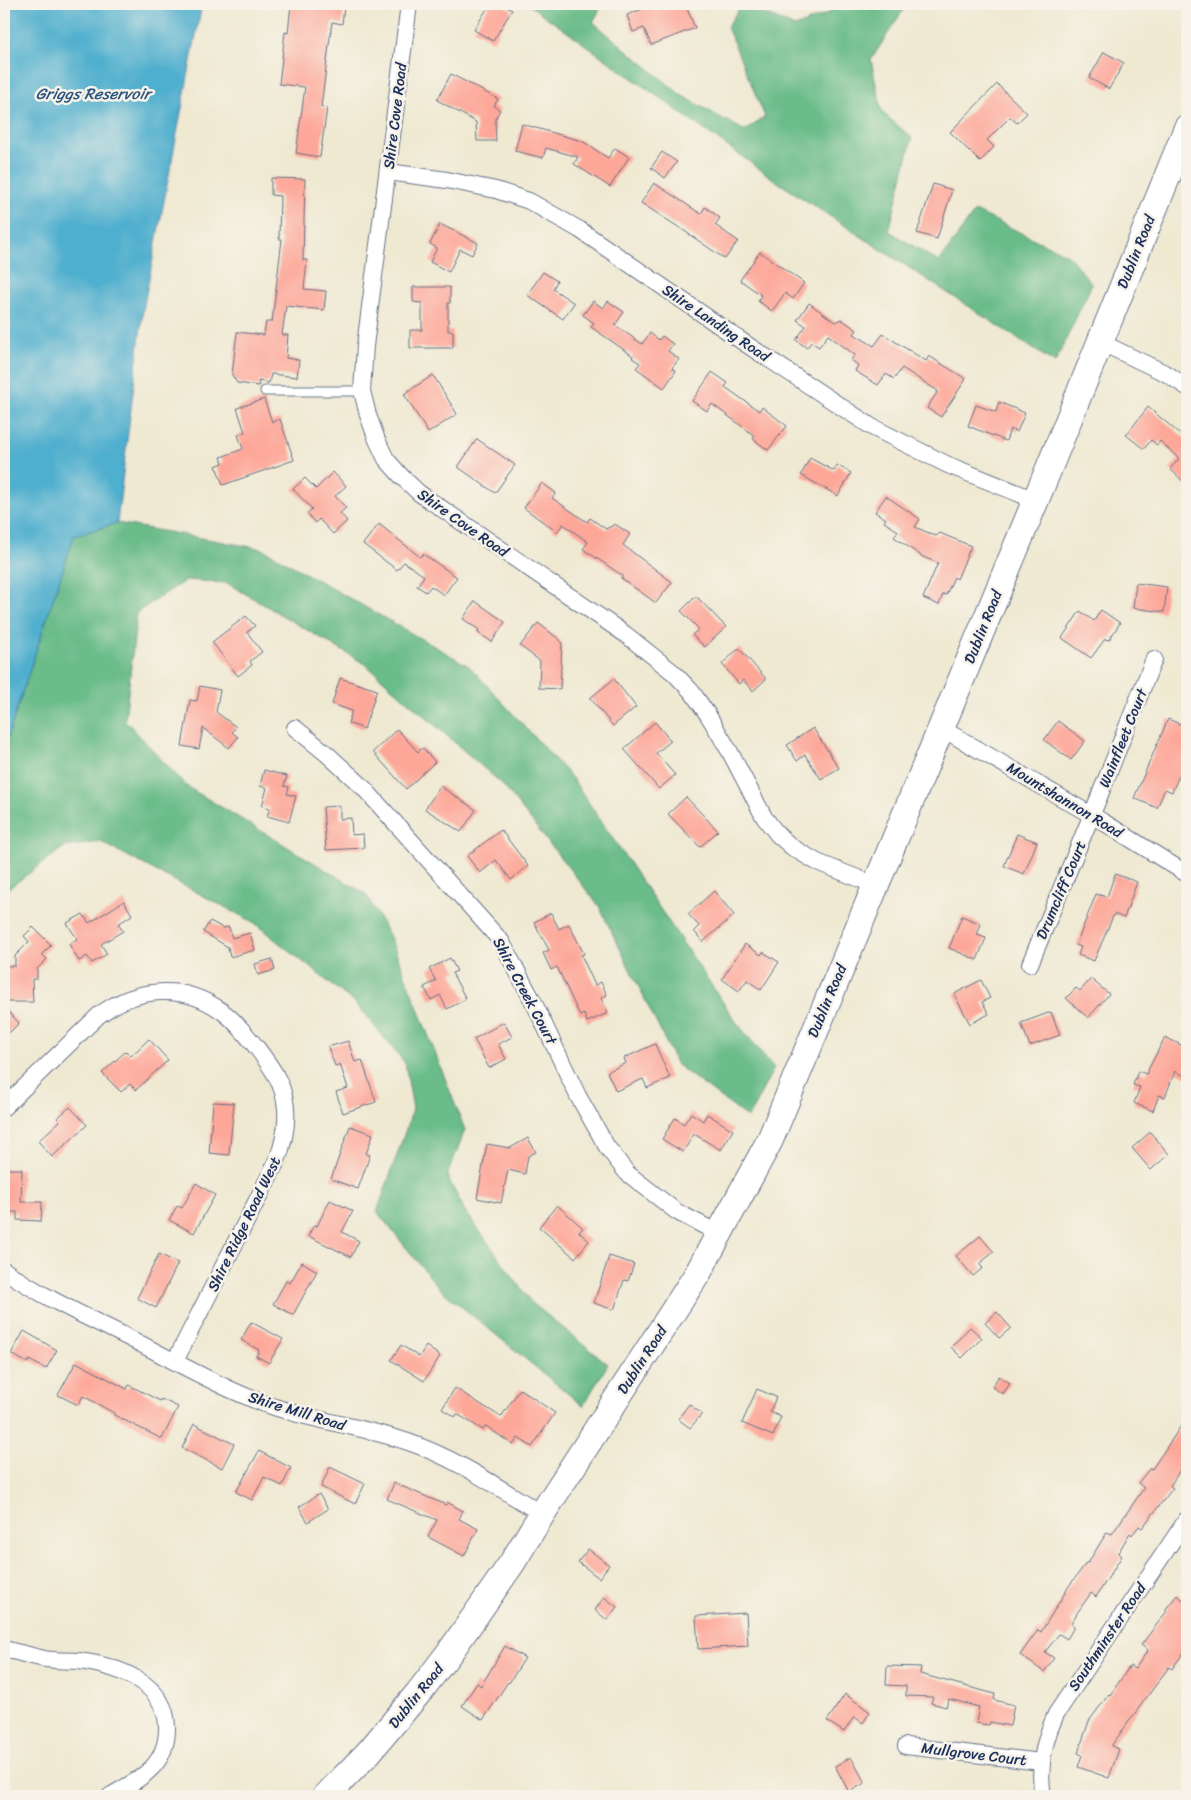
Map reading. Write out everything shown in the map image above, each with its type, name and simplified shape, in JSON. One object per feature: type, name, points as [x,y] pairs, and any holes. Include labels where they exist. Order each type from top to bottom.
[{"type":"main road","name":"Dublin Road","points":[[326,1796],[369,1752],[420,1691],[452,1649],[506,1570],[698,1273],[770,1140],[1187,128]]},
{"type":"street","name":"Shire Cove Road","points":[[409,4],[365,346],[362,391],[376,440],[386,459],[419,493],[625,634],[674,673],[692,692],[708,715],[764,817],[778,835],[794,848],[817,862],[876,885]]},
{"type":"street","name":"Shire Landing Road","points":[[388,172],[447,180],[496,190],[529,201],[580,230],[746,344],[872,427],[894,440],[948,465],[1035,500]]},
{"type":"street","points":[[1100,342],[1167,374],[1187,387]]},
{"type":"street","name":"Wainfleet Court","points":[[1092,816],[1154,660]]},
{"type":"street","name":"Shire Creek Court","points":[[295,728],[362,786],[501,941],[534,1003],[583,1104],[607,1147],[627,1173],[677,1212],[720,1234]]},
{"type":"street","name":"Mountshannon Road","points":[[941,728],[1187,874]]},
{"type":"street","name":"Drumcliff Court","points":[[1030,964],[1092,816]]},
{"type":"street","name":"Shire Ridge Road West","points":[[4,1107],[99,1016],[110,1008],[136,996],[151,993],[165,992],[193,996],[207,1002],[224,1013],[244,1032],[270,1065],[280,1084],[285,1101],[286,1132],[277,1161],[175,1361]]},
{"type":"street","name":"Shire Mill Road","points":[[4,1270],[20,1282],[216,1384],[256,1401],[293,1413],[408,1442],[479,1476],[542,1514]]},
{"type":"street","name":"Southminster Road","points":[[1043,1796],[1041,1762],[1049,1731],[1056,1714],[1187,1519]]},
{"type":"street","points":[[4,1649],[46,1659],[97,1664],[128,1673],[154,1692],[163,1707],[167,1720],[167,1736],[164,1751],[145,1776],[110,1796]]},
{"type":"street","name":"Mullgrove Court","points":[[906,1746],[1041,1762]]},
{"type":"lane","points":[[264,391],[362,391]]},
{"type":"green space","points":[[528,4],[603,4],[593,22],[681,95],[745,131],[765,117],[727,27],[742,4],[795,27],[831,12],[832,4],[907,4],[871,60],[882,112],[912,138],[889,231],[939,262],[975,211],[1068,255],[1092,284],[1055,363],[779,183]]},
{"type":"green space","points":[[117,523],[263,549],[469,666],[572,778],[737,1023],[774,1068],[748,1118],[677,1065],[599,906],[502,784],[365,664],[227,583],[186,580],[137,612],[125,720],[186,786],[366,894],[391,939],[465,1130],[447,1176],[465,1211],[531,1302],[608,1364],[583,1406],[440,1289],[377,1212],[413,1109],[405,1063],[356,1004],[253,922],[101,842],[64,847],[4,892],[4,748],[74,536]]},
{"type":"water","name":"Griggs Reservoir","points":[[4,4],[202,4],[143,310],[117,523],[74,536],[4,748]]},
{"type":"building","points":[[291,4],[344,7],[342,24],[332,22],[321,107],[327,108],[320,157],[296,153],[305,87],[279,84],[285,32],[288,33]]},
{"type":"building","points":[[490,4],[502,4],[512,10],[493,41],[474,30]]},
{"type":"building","points":[[655,4],[685,4],[695,28],[651,45],[644,28],[633,32],[627,15]]},
{"type":"building","points":[[1104,52],[1124,63],[1109,89],[1089,78]]},
{"type":"building","points":[[451,74],[498,99],[494,106],[500,110],[495,119],[496,141],[477,141],[476,122],[437,100]]},
{"type":"building","points":[[997,84],[1027,113],[1017,123],[1010,117],[987,140],[994,147],[980,162],[950,132]]},
{"type":"building","points":[[522,124],[582,141],[608,158],[615,148],[629,157],[610,187],[574,164],[578,157],[546,148],[543,158],[515,151]]},
{"type":"building","points":[[662,152],[677,162],[665,178],[651,168]]},
{"type":"building","points":[[271,178],[305,179],[303,260],[307,260],[304,289],[326,291],[324,310],[286,306],[282,335],[288,335],[286,358],[299,360],[297,377],[271,374],[269,383],[258,381],[259,386],[237,383],[232,375],[237,332],[264,335],[266,322],[272,322],[282,239],[279,239],[280,196],[271,195]]},
{"type":"building","points":[[654,183],[701,214],[705,207],[720,218],[715,225],[738,241],[725,259],[641,203]]},
{"type":"building","points":[[933,184],[952,190],[937,239],[917,233]]},
{"type":"building","points":[[440,224],[478,243],[472,255],[460,249],[449,272],[430,262],[437,248],[430,244]]},
{"type":"building","points":[[760,252],[804,283],[793,299],[785,293],[772,311],[758,301],[761,295],[740,280]]},
{"type":"building","points":[[543,272],[557,281],[553,289],[574,303],[563,319],[527,295]]},
{"type":"building","points":[[413,287],[450,287],[448,331],[453,331],[453,348],[410,348],[410,330],[422,330],[422,303],[413,302]]},
{"type":"building","points":[[593,301],[603,308],[608,301],[624,312],[615,325],[642,344],[650,333],[659,340],[662,336],[673,344],[668,351],[679,359],[672,368],[676,371],[664,388],[636,368],[640,363],[632,358],[633,356],[591,327],[594,323],[583,315]]},
{"type":"building","points":[[809,303],[835,322],[841,319],[857,330],[854,334],[874,346],[883,334],[926,361],[929,356],[966,379],[941,417],[927,408],[938,391],[902,368],[894,379],[886,374],[878,385],[855,371],[858,365],[851,360],[855,355],[828,335],[819,347],[811,342],[807,348],[796,340],[806,326],[797,320]]},
{"type":"building","points":[[712,372],[728,383],[725,387],[759,411],[762,407],[787,426],[768,450],[753,439],[755,436],[712,404],[707,411],[692,401]]},
{"type":"building","points":[[433,375],[457,414],[428,433],[404,394]]},
{"type":"building","points":[[264,399],[272,422],[280,419],[294,460],[223,485],[216,466],[223,463],[221,457],[243,449],[238,435],[245,432],[237,408]]},
{"type":"building","points":[[999,402],[1025,413],[1017,432],[1010,429],[1006,441],[968,426],[976,405],[996,412]]},
{"type":"building","points":[[1148,407],[1187,440],[1187,485],[1170,469],[1179,459],[1160,441],[1157,445],[1151,440],[1144,449],[1126,435]]},
{"type":"building","points":[[477,439],[515,465],[495,493],[458,467]]},
{"type":"building","points":[[810,458],[834,471],[837,465],[851,473],[838,496],[801,475]]},
{"type":"building","points":[[333,472],[346,486],[335,496],[346,508],[340,513],[347,521],[333,534],[319,519],[315,523],[307,513],[312,509],[293,489],[305,478],[316,489]]},
{"type":"building","points":[[542,483],[556,493],[552,498],[587,522],[590,518],[606,529],[615,524],[630,534],[623,545],[672,582],[656,603],[621,578],[623,576],[583,549],[588,542],[563,524],[557,532],[524,508]]},
{"type":"building","points":[[886,496],[920,519],[915,527],[936,536],[940,533],[971,546],[957,579],[954,577],[946,595],[943,594],[939,605],[923,598],[938,563],[923,557],[894,537],[898,531],[884,522],[886,519],[875,512]]},
{"type":"building","points":[[379,524],[420,557],[423,554],[457,577],[444,595],[431,586],[426,592],[417,586],[424,576],[404,562],[397,570],[363,544]]},
{"type":"building","points":[[1136,583],[1167,587],[1164,612],[1133,608]]},
{"type":"building","points":[[696,596],[726,627],[705,647],[692,635],[699,629],[681,611]]},
{"type":"building","points":[[475,601],[505,622],[492,642],[463,619]]},
{"type":"building","points":[[1101,610],[1120,623],[1109,640],[1105,639],[1091,658],[1062,638],[1080,611],[1094,621]]},
{"type":"building","points":[[246,616],[255,626],[247,632],[262,652],[250,661],[252,665],[238,676],[212,642]]},
{"type":"building","points":[[538,623],[560,640],[562,644],[560,689],[539,688],[540,661],[520,646]]},
{"type":"building","points":[[739,648],[766,679],[753,691],[743,680],[739,684],[722,664]]},
{"type":"building","points":[[340,678],[377,690],[364,729],[348,723],[352,711],[332,704]]},
{"type":"building","points":[[614,679],[636,707],[613,726],[590,698]]},
{"type":"building","points":[[200,686],[220,690],[216,712],[236,727],[232,732],[238,737],[229,748],[203,728],[199,749],[182,746],[190,700],[197,701]]},
{"type":"building","points":[[1168,719],[1187,727],[1187,765],[1184,764],[1172,792],[1165,789],[1157,808],[1134,798]]},
{"type":"building","points":[[1058,721],[1085,741],[1071,760],[1044,740]]},
{"type":"building","points":[[655,722],[671,741],[656,753],[675,775],[659,789],[624,749]]},
{"type":"building","points":[[813,728],[839,768],[821,779],[805,755],[797,761],[787,745]]},
{"type":"building","points":[[397,729],[418,752],[423,748],[435,762],[406,789],[373,752]]},
{"type":"building","points":[[264,770],[287,776],[284,786],[289,787],[287,794],[296,796],[289,822],[267,816],[270,808],[262,806],[267,788],[260,786]]},
{"type":"building","points":[[440,786],[476,810],[461,832],[425,809]]},
{"type":"building","points":[[686,797],[718,831],[700,847],[668,814]]},
{"type":"building","points":[[340,806],[340,819],[351,818],[352,835],[363,834],[364,848],[326,850],[323,807]]},
{"type":"building","points":[[501,830],[528,866],[511,880],[496,860],[480,873],[467,856]]},
{"type":"building","points":[[1017,834],[1037,842],[1024,874],[1004,866]]},
{"type":"building","points":[[1115,874],[1137,882],[1124,918],[1114,914],[1094,961],[1078,955],[1081,947],[1076,945],[1096,894],[1107,897]]},
{"type":"building","points":[[714,891],[734,915],[703,942],[694,931],[699,926],[688,914]]},
{"type":"building","points":[[124,901],[132,915],[118,924],[123,931],[101,944],[107,954],[92,963],[87,956],[79,961],[69,944],[77,939],[67,923],[83,914],[89,923]]},
{"type":"building","points":[[551,913],[559,929],[569,924],[584,954],[581,955],[595,985],[601,982],[607,995],[601,998],[608,1013],[587,1022],[584,1014],[580,1016],[557,967],[551,970],[543,953],[549,950],[534,922]]},
{"type":"building","points":[[962,916],[981,924],[977,935],[986,938],[977,960],[949,948]]},
{"type":"building","points":[[210,921],[223,928],[229,927],[232,938],[250,933],[255,950],[230,957],[228,947],[203,932]]},
{"type":"building","points":[[33,927],[51,945],[42,954],[47,959],[37,969],[37,979],[32,979],[33,1002],[4,1002],[4,966],[15,966],[15,956],[29,942],[24,936]]},
{"type":"building","points":[[745,944],[761,955],[763,952],[779,962],[761,990],[747,980],[739,991],[722,979]]},
{"type":"building","points":[[450,958],[457,971],[452,973],[466,999],[447,1009],[440,995],[431,1000],[424,987],[436,981],[429,969]]},
{"type":"building","points":[[272,959],[275,970],[258,975],[255,964]]},
{"type":"building","points":[[1091,979],[1109,994],[1088,1018],[1066,998],[1076,988],[1080,991]]},
{"type":"building","points":[[981,980],[990,998],[982,1002],[989,1014],[970,1024],[954,994]]},
{"type":"building","points":[[4,1007],[19,1023],[4,1038]]},
{"type":"building","points":[[1051,1012],[1060,1035],[1030,1046],[1021,1023]]},
{"type":"building","points":[[504,1022],[512,1037],[498,1044],[506,1059],[489,1068],[474,1039]]},
{"type":"building","points":[[1165,1037],[1187,1048],[1187,1077],[1175,1071],[1165,1097],[1159,1095],[1153,1111],[1134,1103],[1140,1087],[1133,1085],[1138,1071],[1146,1074]]},
{"type":"building","points":[[149,1039],[168,1060],[136,1090],[130,1084],[121,1092],[102,1073],[126,1051],[131,1056]]},
{"type":"building","points":[[348,1041],[355,1062],[362,1060],[376,1102],[343,1113],[336,1092],[348,1088],[340,1064],[335,1066],[328,1047]]},
{"type":"building","points":[[655,1044],[670,1078],[647,1088],[643,1079],[616,1091],[607,1072],[626,1063],[624,1058]]},
{"type":"building","points":[[213,1102],[234,1103],[229,1155],[209,1153]]},
{"type":"building","points":[[70,1107],[87,1125],[52,1157],[38,1141],[60,1121],[57,1118]]},
{"type":"building","points":[[691,1113],[703,1121],[707,1114],[733,1130],[721,1150],[694,1134],[683,1152],[662,1139],[675,1118],[684,1124]]},
{"type":"building","points":[[350,1126],[373,1134],[366,1154],[370,1155],[358,1189],[331,1179]]},
{"type":"building","points":[[1150,1132],[1169,1154],[1151,1170],[1132,1148]]},
{"type":"building","points":[[528,1138],[536,1152],[528,1156],[525,1174],[508,1170],[501,1203],[477,1198],[487,1144],[510,1148]]},
{"type":"building","points":[[4,1169],[22,1169],[21,1202],[42,1202],[41,1221],[17,1220],[17,1212],[4,1212]]},
{"type":"building","points":[[196,1183],[215,1195],[194,1233],[169,1220],[177,1206],[182,1208]]},
{"type":"building","points":[[330,1200],[353,1211],[342,1232],[359,1241],[351,1257],[308,1236],[314,1225],[317,1226]]},
{"type":"building","points":[[557,1205],[583,1228],[579,1232],[589,1241],[575,1258],[539,1227]]},
{"type":"building","points":[[980,1236],[994,1252],[979,1264],[983,1268],[973,1276],[956,1256]]},
{"type":"building","points":[[159,1254],[178,1263],[156,1308],[137,1298]]},
{"type":"building","points":[[609,1256],[634,1264],[628,1281],[624,1280],[614,1310],[594,1303]]},
{"type":"building","points":[[302,1262],[317,1271],[293,1315],[273,1304],[286,1281],[290,1283]]},
{"type":"building","points":[[997,1312],[1011,1328],[999,1338],[985,1323]]},
{"type":"building","points":[[251,1322],[283,1339],[269,1363],[256,1356],[259,1350],[241,1340]]},
{"type":"building","points":[[970,1327],[982,1338],[962,1358],[951,1347]]},
{"type":"building","points":[[24,1331],[57,1350],[46,1369],[29,1360],[28,1363],[11,1354]]},
{"type":"building","points":[[401,1345],[419,1357],[426,1346],[440,1356],[424,1381],[391,1360]]},
{"type":"building","points":[[76,1362],[127,1389],[129,1385],[160,1401],[161,1399],[178,1407],[162,1439],[114,1415],[114,1413],[83,1396],[78,1405],[58,1395]]},
{"type":"building","points":[[999,1376],[1010,1383],[1003,1394],[992,1387]]},
{"type":"building","points":[[455,1388],[501,1417],[520,1389],[555,1413],[532,1447],[518,1438],[513,1445],[486,1426],[483,1430],[457,1414],[455,1417],[442,1409]]},
{"type":"building","points":[[757,1389],[776,1397],[770,1412],[781,1417],[773,1436],[742,1423]]},
{"type":"building","points":[[689,1404],[702,1414],[690,1428],[678,1419]]},
{"type":"building","points":[[1187,1417],[1187,1459],[1170,1486],[1173,1488],[1142,1528],[1139,1526],[1132,1535],[1130,1533],[1118,1553],[1122,1556],[1096,1597],[1091,1593],[1079,1610],[1071,1623],[1074,1627],[1067,1639],[1059,1634],[1045,1652],[1054,1658],[1044,1672],[1020,1655],[1038,1630],[1041,1632],[1069,1586],[1088,1563],[1107,1532],[1112,1534],[1144,1488],[1138,1483],[1150,1468],[1152,1469]]},
{"type":"building","points":[[194,1424],[234,1444],[222,1468],[182,1448]]},
{"type":"building","points":[[259,1451],[291,1468],[282,1486],[264,1477],[252,1500],[236,1492]]},
{"type":"building","points":[[330,1467],[365,1484],[355,1504],[321,1487]]},
{"type":"building","points":[[394,1483],[446,1505],[447,1502],[463,1511],[459,1519],[478,1529],[464,1556],[428,1537],[437,1520],[387,1499]]},
{"type":"building","points":[[319,1494],[328,1509],[308,1522],[299,1507]]},
{"type":"building","points":[[588,1549],[609,1565],[599,1578],[578,1562]]},
{"type":"building","points":[[1177,1595],[1187,1603],[1187,1648],[1172,1669],[1169,1667],[1111,1746],[1119,1749],[1109,1778],[1078,1767],[1082,1755],[1078,1753],[1089,1721],[1130,1666],[1135,1669],[1148,1650],[1141,1645]]},
{"type":"building","points":[[604,1597],[617,1607],[607,1620],[595,1610]]},
{"type":"building","points":[[746,1613],[748,1646],[698,1649],[696,1616]]},
{"type":"building","points":[[505,1646],[525,1658],[483,1720],[462,1706],[477,1683],[481,1686]]},
{"type":"building","points":[[887,1666],[921,1667],[920,1674],[995,1694],[994,1700],[1014,1705],[1010,1726],[990,1722],[989,1725],[976,1723],[979,1707],[949,1699],[946,1707],[931,1703],[933,1697],[906,1696],[906,1686],[886,1685]]},
{"type":"building","points":[[845,1694],[870,1712],[863,1723],[854,1717],[844,1732],[827,1721]]},
{"type":"building","points":[[851,1757],[865,1783],[849,1792],[835,1766]]}]
